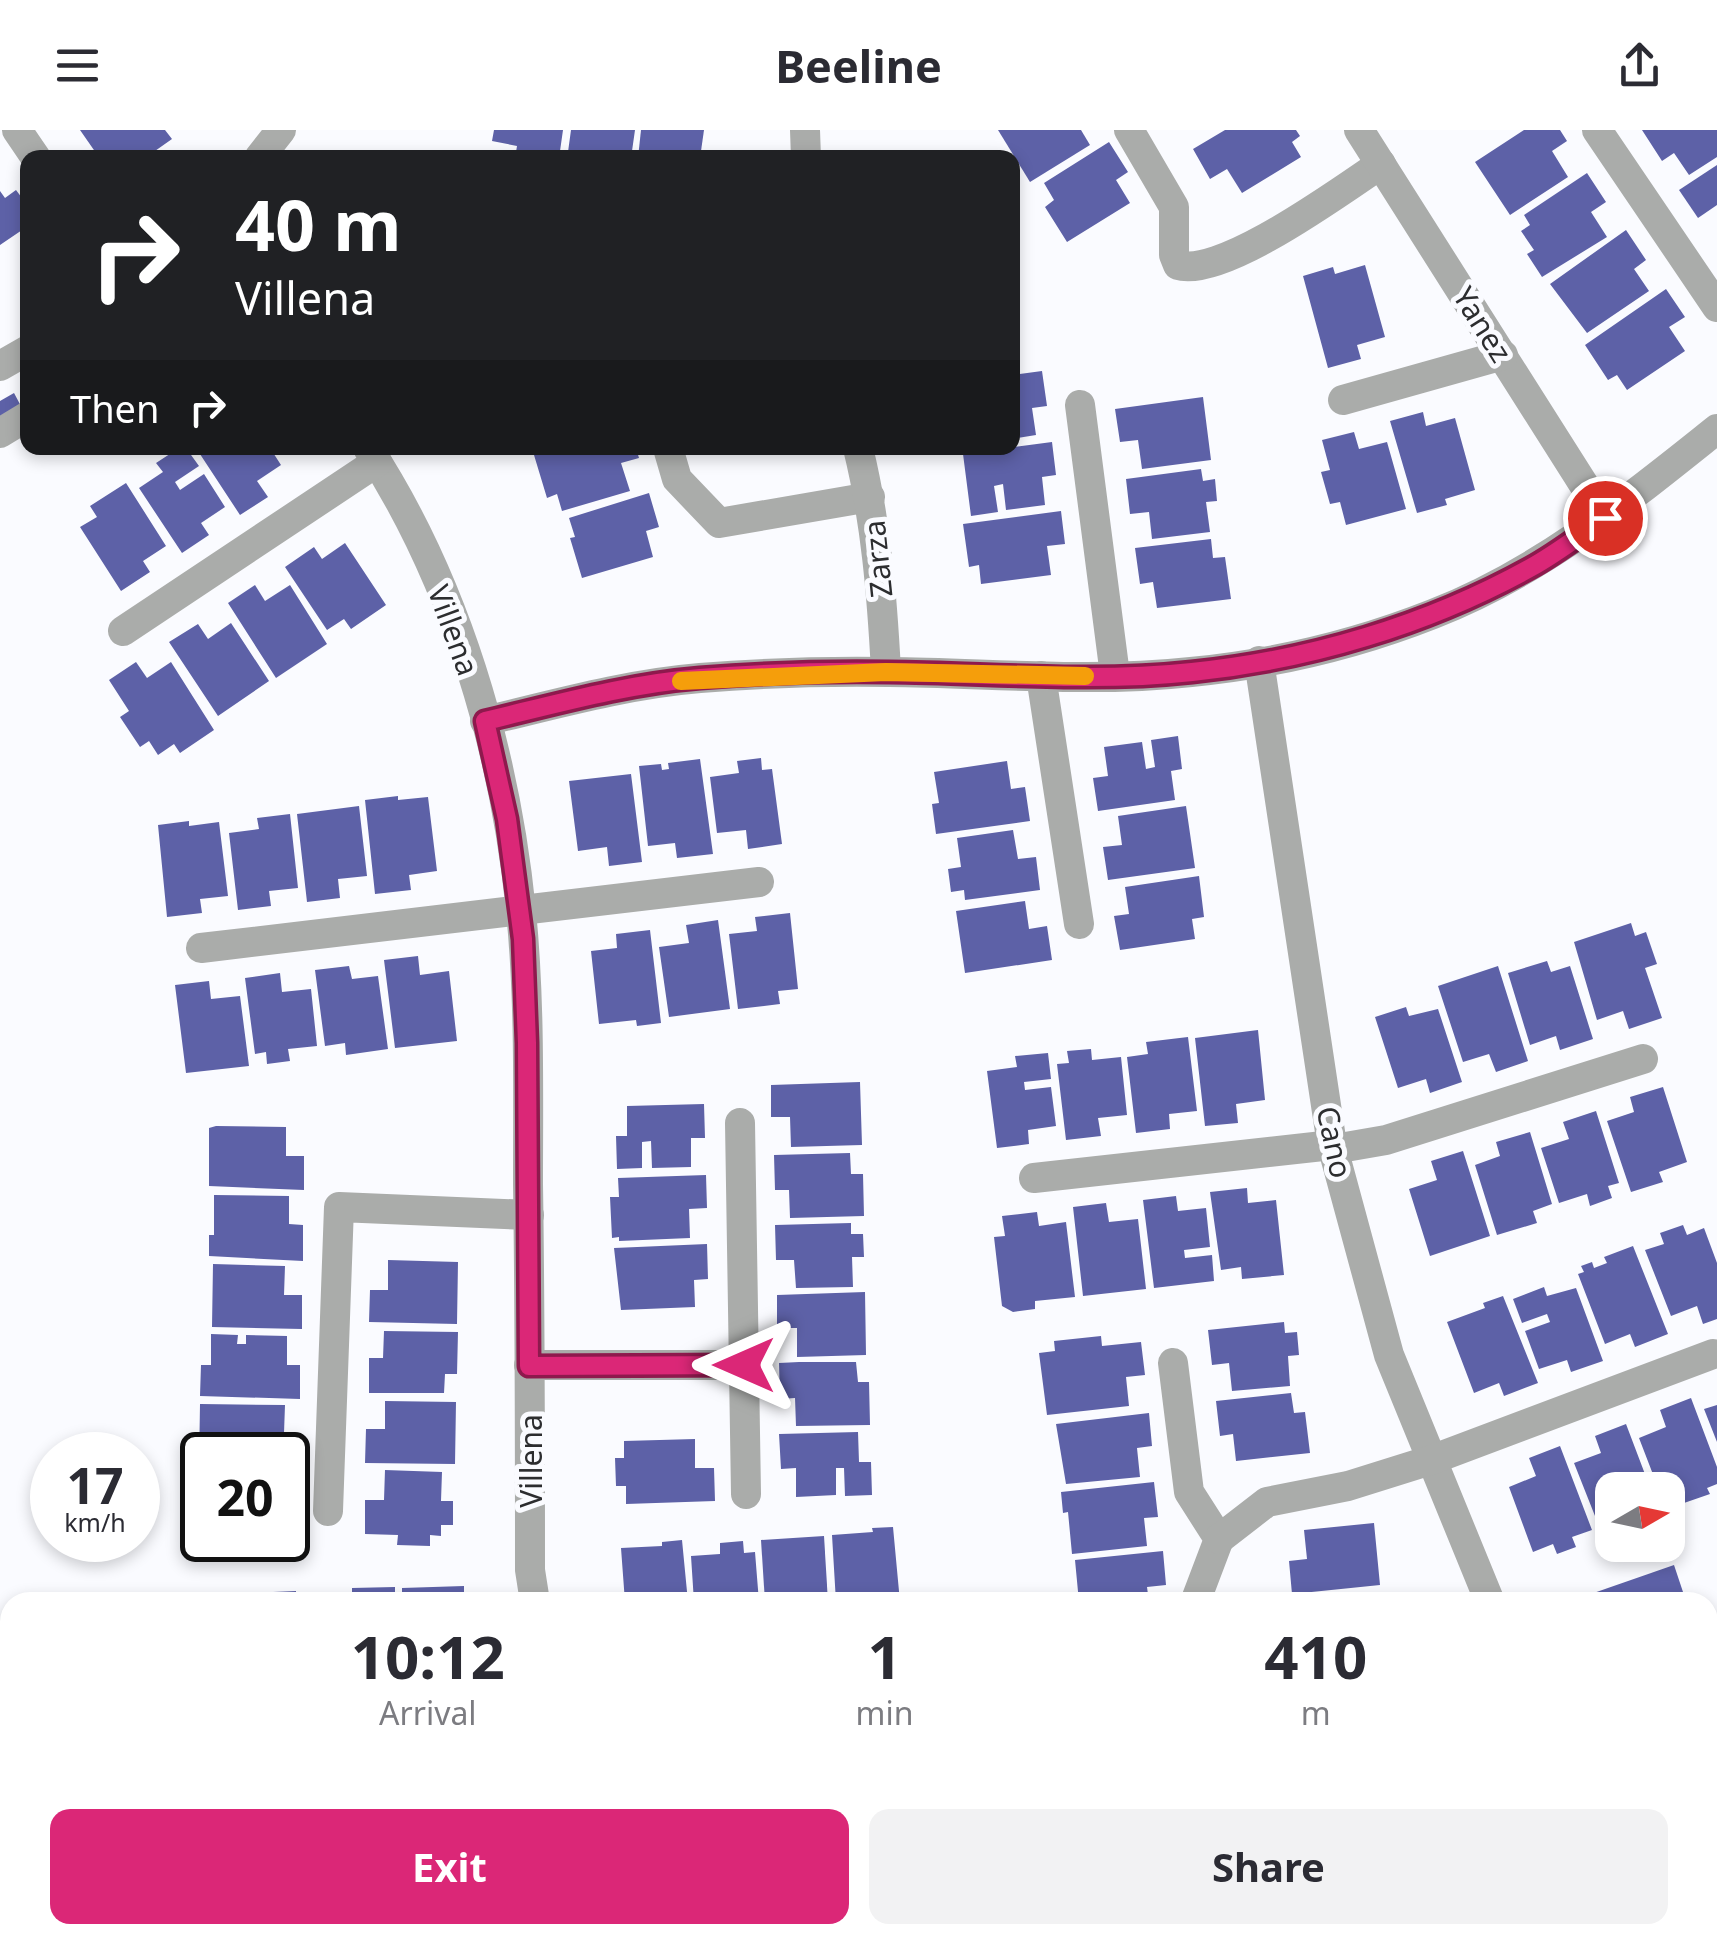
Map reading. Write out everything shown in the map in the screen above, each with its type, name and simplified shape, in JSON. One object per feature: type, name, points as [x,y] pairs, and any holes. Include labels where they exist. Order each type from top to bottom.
[{"type":"street","points":[[265,150],[281,130]]},
{"type":"street","points":[[1129,130],[1174,207],[1174,254],[1178,266],[1189,269],[1252,247],[1381,164]]},
{"type":"street","name":"Yanez","points":[[1359,130],[1605,518]]},
{"type":"street","points":[[1597,130],[1717,307]]},
{"type":"street","points":[[1343,400],[1503,356]]},
{"type":"street","points":[[1080,405],[1115,675]]},
{"type":"street","points":[[485,721],[606,692],[699,678],[886,672],[1042,676],[1192,672],[1346,644],[1436,613],[1530,568],[1605,518],[1717,429]]},
{"type":"street","points":[[123,630],[372,455]]},
{"type":"street","name":"Villena","points":[[372,455],[424,552],[462,643],[507,819],[521,910],[527,1043],[530,1570],[534,1592]]},
{"type":"street","points":[[670,455],[677,478],[719,524],[870,497]]},
{"type":"street","name":"Zarza","points":[[860,455],[870,497],[882,590],[886,672]]},
{"type":"street","name":"Cano","points":[[1259,661],[1333,1147],[1388,1355],[1486,1592]]},
{"type":"street","points":[[1042,676],[1079,924]]},
{"type":"street","points":[[201,948],[759,882]]},
{"type":"street","points":[[1034,1178],[1386,1140],[1643,1059]]},
{"type":"street","points":[[740,1123],[746,1494]]},
{"type":"street","points":[[328,1512],[338,1208],[529,1215]]},
{"type":"street","points":[[1198,1592],[1218,1539],[1267,1502],[1348,1486],[1431,1460],[1713,1354]]},
{"type":"street","points":[[1173,1364],[1189,1492],[1218,1539]]},
{"type":"street","points":[[529,1366],[744,1365]]},
{"type":"building","points":[[80,130],[165,130],[172,139],[156,150],[94,150]]},
{"type":"building","points":[[494,130],[563,130],[560,150],[516,150],[517,146],[492,141]]},
{"type":"building","points":[[571,130],[635,130],[632,150],[568,150]]},
{"type":"building","points":[[641,130],[704,130],[701,150],[639,150]]},
{"type":"building","points":[[998,130],[1081,130],[1090,145],[1030,182],[1020,166],[1020,150],[1010,150]]},
{"type":"building","points":[[1225,130],[1296,130],[1300,136],[1292,142],[1301,157],[1242,193],[1227,169],[1210,179],[1193,149]]},
{"type":"building","points":[[1524,130],[1560,130],[1567,141],[1552,151],[1568,177],[1510,215],[1475,162]]},
{"type":"building","points":[[1642,130],[1717,130],[1717,157],[1689,175],[1674,153],[1662,161]]},
{"type":"building","points":[[1109,142],[1128,172],[1116,180],[1130,203],[1067,242],[1045,207],[1054,200],[1044,183]]},
{"type":"building","points":[[1717,165],[1717,205],[1698,218],[1679,190]]},
{"type":"building","points":[[1587,173],[1606,202],[1591,212],[1607,237],[1542,277],[1527,254],[1534,250],[1521,231],[1530,225],[1524,215]]},
{"type":"building","points":[[16,190],[20,195],[20,231],[0,245],[0,191],[5,198]]},
{"type":"building","points":[[1626,230],[1646,260],[1634,269],[1649,291],[1587,333],[1550,284]]},
{"type":"building","points":[[1365,265],[1385,337],[1357,345],[1361,359],[1328,368],[1303,276],[1333,267],[1335,274]]},
{"type":"building","points":[[1666,289],[1685,317],[1669,327],[1685,351],[1627,390],[1617,375],[1608,380],[1585,345]]},
{"type":"building","points":[[1042,371],[1047,406],[1032,408],[1036,435],[1020,438],[1020,374]]},
{"type":"building","points":[[14,393],[20,409],[0,420],[0,401]]},
{"type":"building","points":[[1203,397],[1211,460],[1142,469],[1138,440],[1120,442],[1115,409]]},
{"type":"building","points":[[1423,412],[1426,426],[1455,418],[1475,490],[1445,499],[1447,505],[1417,513],[1390,421]]},
{"type":"building","points":[[1354,432],[1359,449],[1387,442],[1406,509],[1346,525],[1340,502],[1330,504],[1321,472],[1330,470],[1322,440]]},
{"type":"building","points":[[1052,442],[1056,475],[1042,477],[1045,505],[1006,510],[1003,484],[994,486],[998,512],[971,516],[963,455],[1020,455],[1020,446]]},
{"type":"building","points":[[168,455],[191,455],[199,466],[175,482],[180,490],[204,474],[225,507],[201,523],[209,535],[182,553],[139,488],[163,472],[156,463]]},
{"type":"building","points":[[201,455],[275,455],[281,465],[257,481],[268,497],[240,515]]},
{"type":"building","points":[[534,455],[638,455],[639,458],[621,463],[630,491],[562,511],[557,494],[547,498]]},
{"type":"building","points":[[1201,469],[1203,481],[1215,479],[1217,501],[1206,502],[1210,532],[1152,539],[1149,512],[1130,514],[1126,479]]},
{"type":"building","points":[[126,483],[166,546],[143,561],[150,572],[121,591],[80,527],[97,517],[90,506]]},
{"type":"building","points":[[649,493],[659,527],[646,531],[653,557],[582,578],[570,538],[575,537],[569,518]]},
{"type":"building","points":[[1061,511],[1065,544],[1047,546],[1051,575],[981,584],[979,565],[969,567],[963,524]]},
{"type":"building","points":[[1211,539],[1213,558],[1225,557],[1231,599],[1157,608],[1153,582],[1140,584],[1135,548]]},
{"type":"building","points":[[345,543],[386,605],[351,629],[344,619],[327,630],[285,567],[314,547],[322,559]]},
{"type":"building","points":[[255,585],[265,601],[290,585],[327,644],[276,678],[228,603]]},
{"type":"building","points":[[231,623],[269,681],[218,716],[169,642],[198,624],[208,639]]},
{"type":"building","points":[[136,662],[147,678],[171,662],[214,730],[180,753],[174,744],[158,755],[149,741],[140,747],[120,717],[129,711],[109,680]]},
{"type":"building","points":[[1178,736],[1182,769],[1171,771],[1175,800],[1098,811],[1093,778],[1108,776],[1104,747],[1142,742],[1146,769],[1155,767],[1151,740]]},
{"type":"building","points":[[761,758],[762,770],[772,769],[782,844],[748,849],[746,830],[717,833],[710,777],[739,773],[737,761]]},
{"type":"building","points":[[700,759],[713,854],[677,858],[675,843],[648,846],[639,766],[661,764],[662,770],[669,769],[668,763]]},
{"type":"building","points":[[1007,761],[1011,789],[1025,787],[1030,821],[936,834],[932,804],[939,803],[934,772]]},
{"type":"building","points":[[631,774],[642,862],[609,866],[607,847],[578,851],[569,781]]},
{"type":"building","points":[[398,796],[398,800],[428,797],[437,871],[409,875],[411,890],[375,894],[365,800]]},
{"type":"building","points":[[359,806],[367,876],[338,879],[340,898],[307,902],[297,814]]},
{"type":"building","points":[[1186,806],[1195,868],[1108,880],[1103,847],[1122,845],[1118,816]]},
{"type":"building","points":[[290,814],[298,888],[269,891],[271,906],[238,910],[229,833],[259,829],[257,818]]},
{"type":"building","points":[[189,821],[189,826],[219,822],[228,896],[200,899],[202,913],[167,917],[158,825]]},
{"type":"building","points":[[1013,830],[1018,859],[1036,857],[1040,890],[965,900],[964,890],[951,892],[948,869],[961,867],[957,838]]},
{"type":"building","points":[[1199,876],[1204,917],[1192,919],[1195,939],[1120,950],[1114,916],[1129,914],[1125,887]]},
{"type":"building","points":[[1025,901],[1029,929],[1047,926],[1052,960],[965,973],[956,911]]},
{"type":"building","points":[[790,913],[798,989],[778,991],[780,1004],[738,1009],[729,934],[757,931],[755,917]]},
{"type":"building","points":[[718,920],[730,1009],[669,1017],[659,947],[689,943],[686,925]]},
{"type":"building","points":[[1631,923],[1635,936],[1646,932],[1657,964],[1645,968],[1662,1018],[1629,1029],[1623,1011],[1597,1020],[1574,942]]},
{"type":"building","points":[[650,930],[661,1023],[637,1026],[636,1020],[599,1024],[591,951],[617,948],[616,934]]},
{"type":"building","points":[[418,956],[420,975],[449,971],[457,1041],[395,1048],[384,960]]},
{"type":"building","points":[[1547,961],[1551,972],[1570,966],[1593,1039],[1560,1050],[1556,1036],[1530,1045],[1508,973]]},
{"type":"building","points":[[349,966],[352,979],[378,976],[388,1049],[346,1055],[345,1043],[325,1046],[315,970]]},
{"type":"building","points":[[1498,966],[1528,1061],[1496,1072],[1489,1054],[1463,1062],[1438,986]]},
{"type":"building","points":[[280,973],[282,992],[311,989],[317,1046],[288,1049],[290,1061],[267,1064],[266,1052],[255,1054],[245,978]]},
{"type":"building","points":[[209,981],[211,999],[240,996],[249,1066],[186,1073],[175,985]]},
{"type":"building","points":[[1406,1007],[1409,1016],[1438,1009],[1462,1082],[1430,1093],[1426,1079],[1398,1088],[1375,1017]]},
{"type":"building","points":[[1258,1030],[1265,1100],[1236,1104],[1238,1123],[1205,1126],[1195,1038]]},
{"type":"building","points":[[1188,1037],[1197,1111],[1169,1114],[1170,1129],[1136,1133],[1127,1057],[1148,1054],[1146,1042]]},
{"type":"building","points":[[1091,1049],[1092,1060],[1121,1057],[1127,1115],[1098,1118],[1101,1136],[1066,1140],[1057,1064],[1069,1063],[1067,1051]]},
{"type":"building","points":[[1048,1053],[1051,1079],[1024,1082],[1025,1090],[1051,1087],[1056,1126],[1028,1130],[1029,1144],[997,1148],[987,1071],[1017,1067],[1015,1056]]},
{"type":"building","points":[[860,1082],[862,1145],[791,1147],[790,1117],[771,1117],[771,1085]]},
{"type":"building","points":[[1663,1087],[1687,1162],[1659,1172],[1663,1182],[1631,1192],[1607,1121],[1634,1112],[1630,1097]]},
{"type":"building","points":[[704,1104],[705,1138],[691,1138],[691,1167],[652,1168],[651,1141],[642,1142],[642,1168],[617,1169],[616,1136],[627,1136],[627,1106]]},
{"type":"building","points":[[1596,1111],[1619,1183],[1608,1186],[1612,1198],[1590,1206],[1587,1194],[1559,1203],[1541,1148],[1569,1139],[1563,1122]]},
{"type":"building","points":[[286,1127],[286,1156],[304,1156],[304,1190],[209,1186],[209,1128]]},
{"type":"building","points":[[1530,1132],[1552,1204],[1533,1211],[1537,1223],[1497,1235],[1475,1165],[1500,1156],[1496,1142]]},
{"type":"building","points":[[1463,1151],[1490,1236],[1430,1256],[1409,1189],[1437,1180],[1431,1161]]},
{"type":"building","points":[[850,1153],[851,1174],[863,1174],[864,1216],[790,1218],[789,1190],[775,1190],[774,1155]]},
{"type":"building","points":[[706,1175],[707,1208],[689,1209],[690,1238],[612,1238],[610,1197],[619,1197],[618,1178]]},
{"type":"building","points":[[1247,1188],[1248,1203],[1276,1200],[1284,1275],[1242,1279],[1241,1267],[1221,1270],[1210,1192]]},
{"type":"building","points":[[214,1195],[289,1196],[289,1224],[303,1225],[303,1261],[209,1256],[209,1235],[214,1235]]},
{"type":"building","points":[[1176,1196],[1178,1211],[1206,1208],[1210,1247],[1184,1250],[1185,1258],[1212,1255],[1214,1281],[1154,1288],[1143,1200]]},
{"type":"building","points":[[1106,1203],[1109,1222],[1138,1219],[1146,1289],[1083,1296],[1073,1207]]},
{"type":"building","points":[[1037,1212],[1039,1226],[1066,1222],[1075,1297],[1035,1301],[1035,1309],[1013,1312],[1002,1306],[994,1237],[1005,1236],[1002,1216]]},
{"type":"building","points":[[851,1223],[851,1234],[863,1234],[864,1257],[852,1257],[853,1287],[796,1288],[794,1260],[776,1260],[775,1225]]},
{"type":"building","points":[[1683,1225],[1687,1235],[1704,1228],[1717,1263],[1717,1319],[1703,1324],[1697,1306],[1671,1316],[1645,1250],[1664,1244],[1660,1233]]},
{"type":"building","points":[[707,1244],[708,1279],[694,1280],[695,1307],[621,1310],[614,1248]]},
{"type":"building","points":[[1633,1246],[1668,1334],[1635,1347],[1630,1334],[1605,1344],[1578,1274],[1584,1272],[1581,1266],[1592,1262],[1594,1268],[1607,1263],[1604,1257]]},
{"type":"building","points":[[388,1260],[458,1262],[457,1324],[369,1322],[370,1290],[388,1290]]},
{"type":"building","points":[[213,1264],[285,1266],[284,1295],[302,1295],[302,1329],[212,1327]]},
{"type":"building","points":[[1544,1287],[1547,1296],[1576,1288],[1603,1361],[1571,1372],[1567,1360],[1539,1369],[1525,1331],[1550,1322],[1547,1314],[1522,1323],[1513,1299]]},
{"type":"building","points":[[865,1292],[866,1355],[797,1357],[797,1328],[777,1328],[777,1295]]},
{"type":"building","points":[[1503,1296],[1538,1383],[1504,1396],[1499,1383],[1474,1393],[1447,1322],[1485,1308],[1483,1303]]},
{"type":"building","points":[[1284,1322],[1285,1333],[1297,1332],[1299,1355],[1288,1356],[1290,1386],[1232,1391],[1229,1363],[1212,1365],[1208,1330]]},
{"type":"building","points":[[384,1331],[458,1332],[457,1374],[445,1374],[444,1393],[369,1393],[369,1358],[383,1358]]},
{"type":"building","points":[[211,1334],[238,1335],[237,1344],[246,1344],[246,1335],[287,1336],[287,1365],[300,1365],[300,1399],[200,1396],[201,1365],[211,1365]]},
{"type":"building","points":[[1101,1336],[1102,1346],[1141,1342],[1145,1375],[1126,1377],[1129,1406],[1047,1415],[1039,1353],[1055,1351],[1054,1341]]},
{"type":"building","points":[[856,1362],[858,1382],[869,1382],[870,1425],[796,1426],[795,1398],[780,1399],[779,1363]]},
{"type":"building","points":[[1291,1393],[1294,1413],[1305,1412],[1310,1453],[1236,1461],[1233,1434],[1220,1436],[1216,1401]]},
{"type":"building","points":[[1691,1398],[1717,1467],[1717,1484],[1707,1488],[1710,1494],[1685,1503],[1685,1472],[1652,1472],[1639,1438],[1666,1427],[1660,1410]]},
{"type":"building","points":[[385,1401],[456,1402],[455,1464],[365,1463],[366,1429],[385,1429]]},
{"type":"building","points":[[200,1404],[285,1405],[284,1432],[200,1432]]},
{"type":"building","points":[[1717,1405],[1717,1442],[1704,1409]]},
{"type":"building","points":[[1149,1413],[1152,1446],[1137,1448],[1140,1477],[1066,1484],[1056,1424]]},
{"type":"building","points":[[1626,1424],[1644,1472],[1595,1472],[1595,1516],[1574,1463],[1601,1453],[1595,1436]]},
{"type":"building","points":[[858,1432],[859,1462],[871,1462],[872,1495],[845,1496],[844,1468],[836,1468],[836,1495],[796,1497],[796,1468],[781,1469],[779,1434]]},
{"type":"building","points":[[695,1439],[695,1468],[714,1468],[715,1501],[626,1504],[626,1486],[616,1486],[615,1458],[624,1458],[624,1441]]},
{"type":"building","points":[[1560,1446],[1592,1530],[1572,1537],[1576,1547],[1557,1554],[1553,1544],[1533,1552],[1509,1487],[1536,1476],[1529,1458]]},
{"type":"building","points":[[385,1470],[442,1472],[441,1501],[453,1501],[453,1525],[441,1525],[441,1536],[430,1535],[430,1546],[397,1545],[398,1535],[365,1534],[365,1500],[384,1500]]},
{"type":"building","points":[[1154,1482],[1158,1517],[1144,1518],[1147,1546],[1072,1554],[1068,1512],[1063,1513],[1061,1492]]},
{"type":"building","points":[[1374,1523],[1380,1585],[1292,1592],[1289,1561],[1307,1559],[1304,1530]]},
{"type":"building","points":[[893,1527],[899,1592],[835,1592],[832,1535],[873,1532],[872,1528]]},
{"type":"building","points":[[824,1536],[827,1592],[764,1592],[761,1540]]},
{"type":"building","points":[[682,1540],[687,1592],[624,1592],[621,1548],[662,1546],[662,1542]]},
{"type":"building","points":[[743,1541],[744,1553],[755,1552],[758,1592],[693,1592],[691,1556],[720,1554],[720,1543]]},
{"type":"building","points":[[1163,1551],[1166,1585],[1147,1587],[1148,1592],[1078,1592],[1075,1560]]},
{"type":"building","points":[[1674,1565],[1683,1592],[1596,1592]]},
{"type":"building","points":[[464,1586],[464,1592],[402,1592],[402,1588]]},
{"type":"building","points":[[395,1587],[395,1592],[352,1592],[352,1588]]},
{"type":"slow traffic","points":[[681,681],[886,672],[1085,676]]},
{"type":"route","points":[[744,1365],[529,1366],[523,939],[507,819],[485,721],[606,692],[699,678],[886,672],[1115,675],[1192,672],[1259,661],[1346,644],[1436,613],[1530,568],[1605,518]]}]
